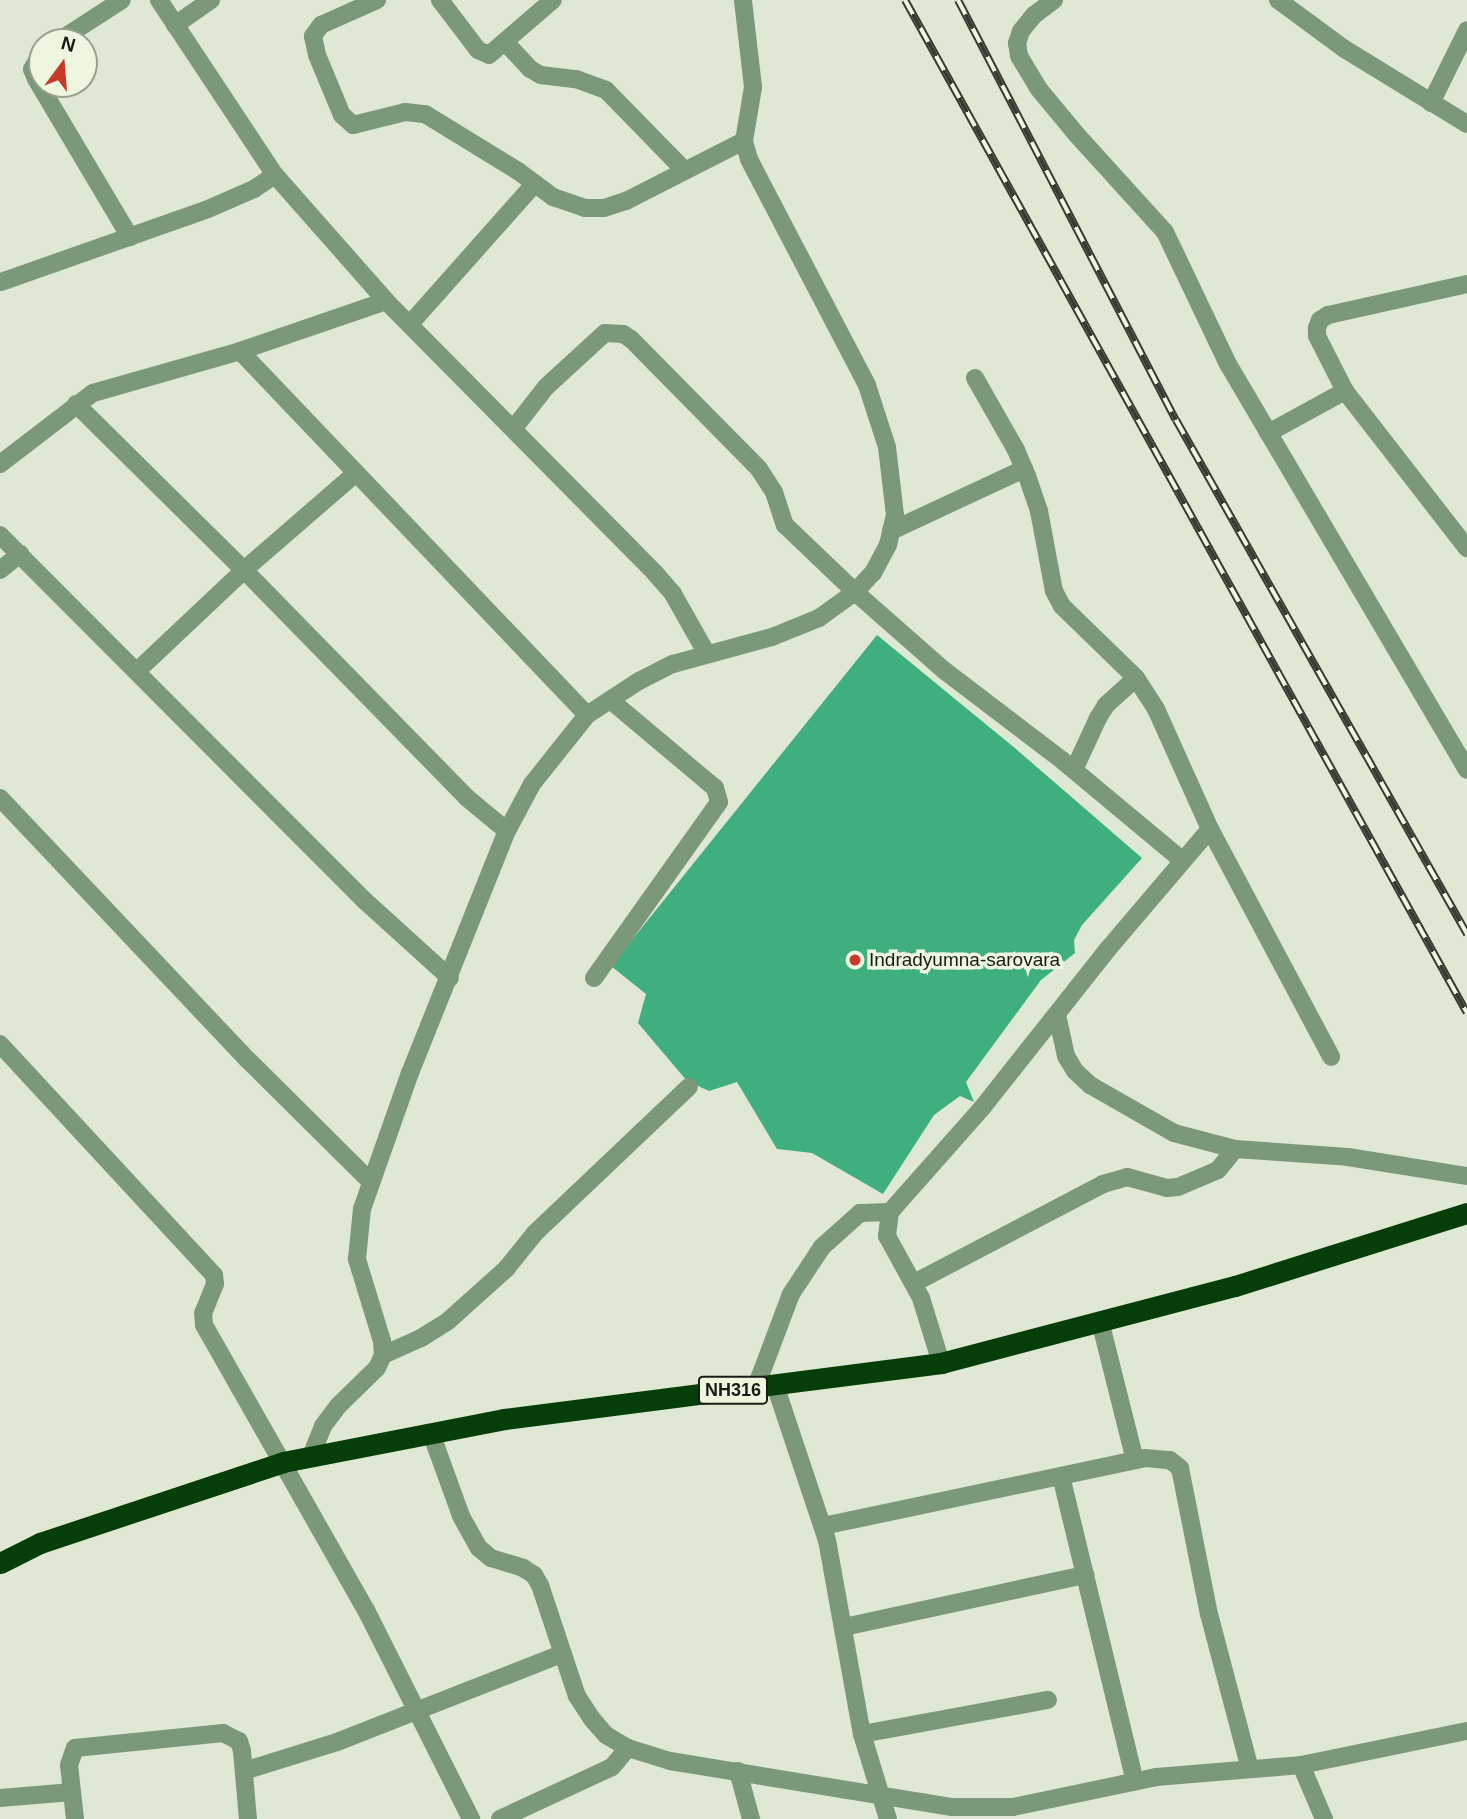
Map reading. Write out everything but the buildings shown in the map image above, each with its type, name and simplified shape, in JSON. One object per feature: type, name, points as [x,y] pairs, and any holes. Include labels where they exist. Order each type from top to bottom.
[{"type":"highway","name":"NH316","points":[[0,1563],[40,1543],[283,1462],[518,1417],[941,1363],[1235,1286],[1467,1213]]},
{"type":"street","points":[[79,28],[122,0]]},
{"type":"street","points":[[159,0],[275,175],[386,301],[655,573],[673,594],[707,654]]},
{"type":"street","points":[[175,25],[211,0]]},
{"type":"street","points":[[377,0],[321,25],[313,36],[317,55],[346,121],[363,125],[405,112],[425,114],[568,204],[604,208],[626,201],[744,141]]},
{"type":"street","points":[[440,0],[484,55],[495,52],[552,0]]},
{"type":"street","points":[[311,1456],[323,1426],[338,1406],[377,1368],[383,1355],[382,1341],[357,1259],[362,1209],[410,1073],[507,831],[532,784],[587,715],[610,700],[673,664],[772,637],[819,618],[855,593],[873,573],[891,531],[895,515],[887,447],[867,386],[748,159],[744,141],[752,87],[743,0]]},
{"type":"street","points":[[1054,0],[1029,8],[1017,43],[1019,56],[1038,88],[1165,232],[1228,364],[1467,770]]},
{"type":"street","points":[[1278,0],[1343,48],[1467,124]]},
{"type":"street","points":[[1431,103],[1467,30]]},
{"type":"street","points":[[506,43],[530,69],[541,75],[576,79],[606,90],[684,170]]},
{"type":"street","points":[[47,98],[131,237]]},
{"type":"street","points":[[1,282],[208,209],[254,190],[275,175]]},
{"type":"street","points":[[410,324],[535,183]]},
{"type":"street","points":[[1467,284],[1328,315],[1320,320],[1317,336],[1345,391],[1467,548]]},
{"type":"street","points":[[0,464],[76,404],[113,385],[240,351],[386,301]]},
{"type":"street","points":[[514,428],[573,360],[605,333],[623,334],[631,338],[759,469],[774,492],[785,524],[855,593],[945,671],[1074,770],[1182,860]]},
{"type":"street","points":[[240,351],[587,715]]},
{"type":"street","points":[[975,378],[1024,469],[1040,511],[1050,575],[1058,598],[1136,678],[1156,709],[1210,829],[1332,1057]]},
{"type":"street","points":[[1268,433],[1345,391]]},
{"type":"street","points":[[76,404],[244,569],[466,797],[507,831]]},
{"type":"street","points":[[891,531],[1024,469]]},
{"type":"street","points":[[137,671],[244,569],[356,473]]},
{"type":"street","points":[[0,535],[364,900],[450,978]]},
{"type":"street","points":[[0,570],[20,554]]},
{"type":"street","points":[[1074,770],[1102,711],[1136,678]]},
{"type":"street","points":[[594,978],[719,802],[715,788],[610,700]]},
{"type":"street","points":[[0,798],[248,1060],[370,1181]]},
{"type":"street","points":[[941,1363],[914,1283],[887,1236],[890,1212],[982,1108],[1210,829]]},
{"type":"street","points":[[1057,1016],[1066,1056],[1075,1071],[1090,1085],[1174,1133],[1235,1149],[1348,1157],[1467,1176]]},
{"type":"street","points":[[0,1044],[214,1275],[215,1284],[203,1313],[204,1325],[366,1610],[471,1819]]},
{"type":"street","points":[[383,1355],[421,1338],[449,1321],[506,1269],[535,1233],[689,1087]]},
{"type":"street","points":[[914,1283],[1103,1184],[1127,1177],[1167,1188],[1178,1187],[1218,1170],[1235,1149]]},
{"type":"street","points":[[888,1819],[862,1734],[823,1526],[765,1386],[791,1294],[822,1247],[860,1213],[890,1212]]},
{"type":"street","points":[[1101,1321],[1135,1460]]},
{"type":"street","points":[[431,1433],[461,1516],[479,1548],[491,1558],[534,1575],[540,1584],[577,1696],[592,1719],[606,1735],[628,1748],[670,1761],[880,1793],[954,1813],[1013,1807],[1135,1782],[1301,1765],[1467,1731]]},
{"type":"street","points":[[823,1526],[1135,1460],[1160,1457],[1180,1468],[1209,1614],[1250,1769]]},
{"type":"street","points":[[1061,1476],[1135,1782]]},
{"type":"street","points":[[844,1627],[1085,1575]]},
{"type":"street","points":[[244,1771],[315,1750],[414,1709],[562,1654]]},
{"type":"street","points":[[862,1734],[1048,1700]]},
{"type":"street","points":[[75,1819],[70,1755],[75,1748],[223,1733],[239,1741],[248,1819]]},
{"type":"street","points":[[500,1819],[602,1773],[612,1767],[628,1748]]},
{"type":"street","points":[[1301,1765],[1324,1819]]},
{"type":"street","points":[[738,1771],[751,1819]]},
{"type":"street","points":[[0,1798],[72,1791]]},
{"type":"shaded area","points":[[877,635],[1016,749],[1142,858],[1082,925],[1074,940],[1075,953],[1041,980],[966,1082],[974,1102],[960,1096],[934,1115],[883,1194],[812,1153],[777,1149],[737,1082],[709,1091],[687,1081],[638,1023],[646,994],[611,966]]},
{"type":"railway","points":[[905,0],[1467,1013]]},
{"type":"railway","points":[[958,0],[1176,420],[1467,934]]},
{"type":"place","name":"Indradyumna-sarovara","points":[[855,960]]}]
